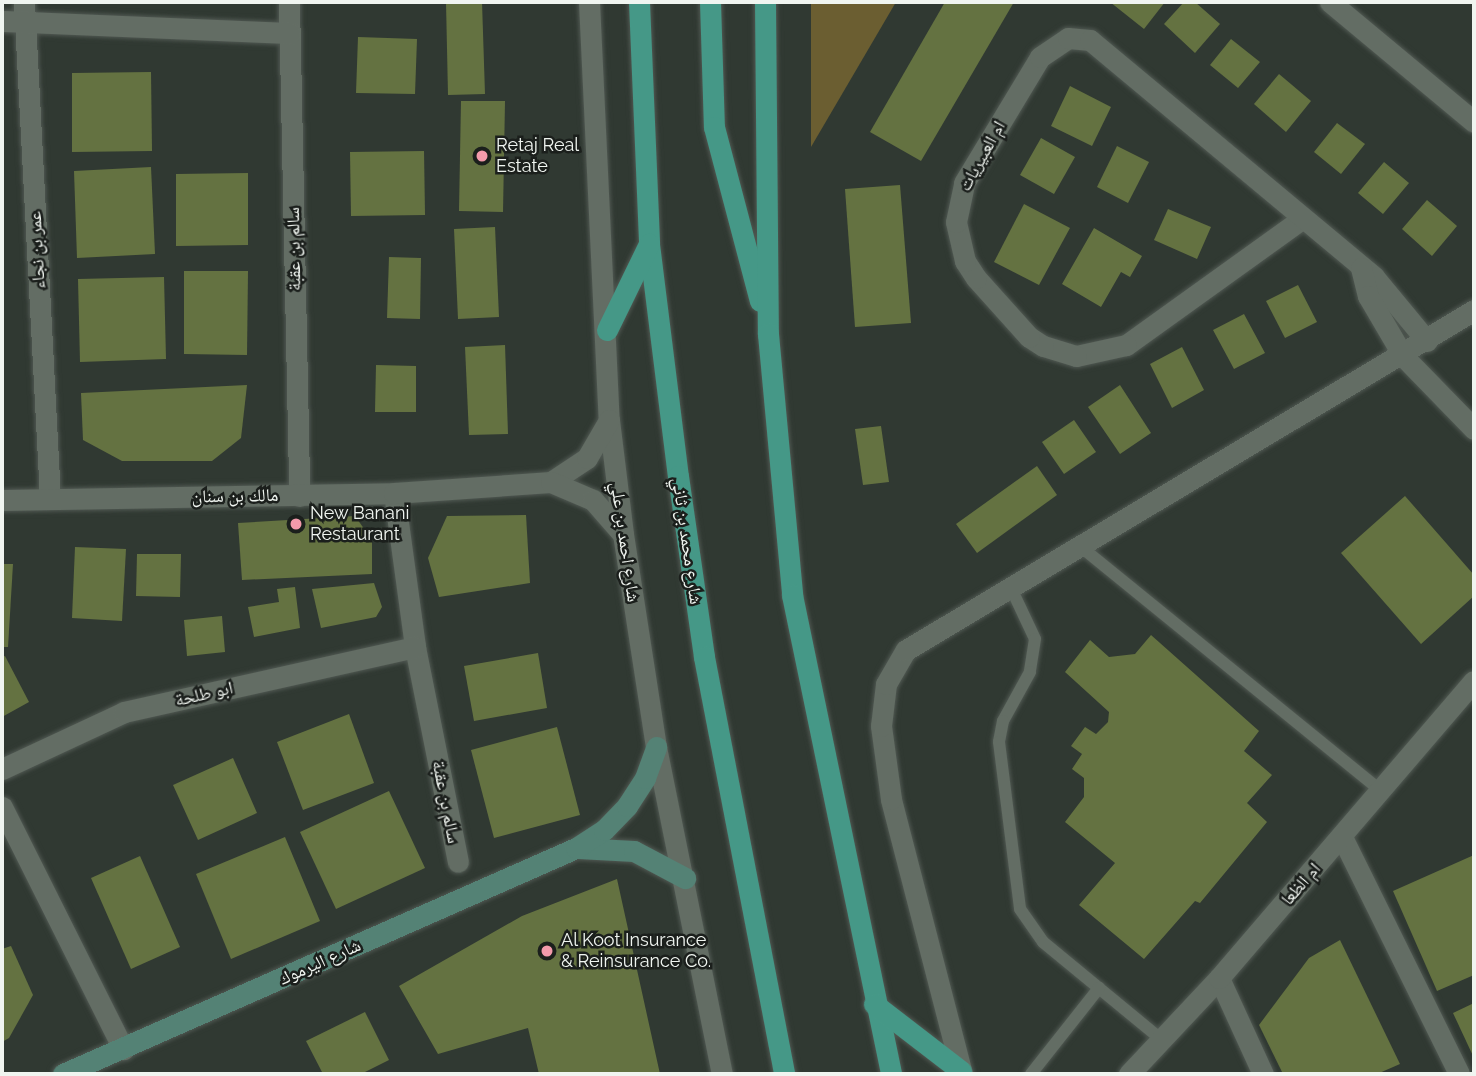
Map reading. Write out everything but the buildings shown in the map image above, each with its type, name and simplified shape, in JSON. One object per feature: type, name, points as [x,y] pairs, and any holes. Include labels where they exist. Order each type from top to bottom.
[{"type":"main road","name":"شارع محمد بن ثاني","points":[[639,2],[649,244],[704,657],[785,1074]]},
{"type":"main road","points":[[710,2],[714,127],[768,334]]},
{"type":"main road","points":[[765,2],[768,334],[792,595],[874,1004],[891,1074]]},
{"type":"main road","points":[[607,330],[649,244]]},
{"type":"main road","points":[[874,1004],[961,1073]]},
{"type":"street","name":"سالم بن عقبة","points":[[289,2],[299,496]]},
{"type":"street","name":"شارع احمد بن علي","points":[[589,2],[607,330],[609,420],[623,534],[656,747],[685,878],[722,1074]]},
{"type":"street","points":[[1330,2],[1474,122]]},
{"type":"street","points":[[2,21],[24,11],[290,33]]},
{"type":"street","name":"عمر بن نجاء","points":[[24,11],[50,499]]},
{"type":"street","name":"ام العبيريات","points":[[1303,218],[1126,345],[1110,352],[1076,356],[1043,346],[1029,337],[976,278],[962,252],[956,222],[964,183],[1040,57],[1057,42],[1079,37],[1101,46],[1387,288],[1427,341]]},
{"type":"street","points":[[1361,268],[1368,296],[1403,356],[1474,429]]},
{"type":"street","points":[[961,1073],[891,799],[881,726],[886,684],[906,650],[1403,356],[1474,310]]},
{"type":"street","name":"مالك بن سنان","points":[[551,482],[587,458],[609,420]]},
{"type":"street","name":"مالك بن سنان","points":[[2,500],[394,494],[551,482],[593,500],[623,534]]},
{"type":"street","name":"سالم بن عقبة","points":[[394,494],[415,647],[458,862]]},
{"type":"street","name":"ابو طلحة","points":[[2,769],[124,712],[415,647]]},
{"type":"street","name":"ام الظعا","points":[[1129,1074],[1163,1041],[1380,790],[1472,690]]},
{"type":"street","name":"شارع اليرموك","points":[[63,1074],[576,848],[604,830],[627,806],[645,778],[656,747]]},
{"type":"street","points":[[2,807],[124,1049]]},
{"type":"street","points":[[1342,837],[1459,1074]]},
{"type":"street","name":"شارع اليرموك","points":[[576,848],[634,851],[685,878]]},
{"type":"street","points":[[1219,978],[1263,1074]]},
{"type":"lane","points":[[1080,547],[1380,790]]},
{"type":"lane","points":[[1011,588],[1034,639],[1030,672],[1003,721],[999,742],[1020,909],[1043,942],[1163,1041]]},
{"type":"lane","points":[[1031,1074],[1099,988]]},
{"type":"shaded area","points":[[811,2],[896,2],[811,147]]},
{"type":"place","name":"Retaj Real Estate","points":[[482,156]]},
{"type":"place","name":"New Banani Restaurant","points":[[296,524]]},
{"type":"place","name":"Al Koot Insurance & Reinsurance Co.","points":[[547,951]]}]
